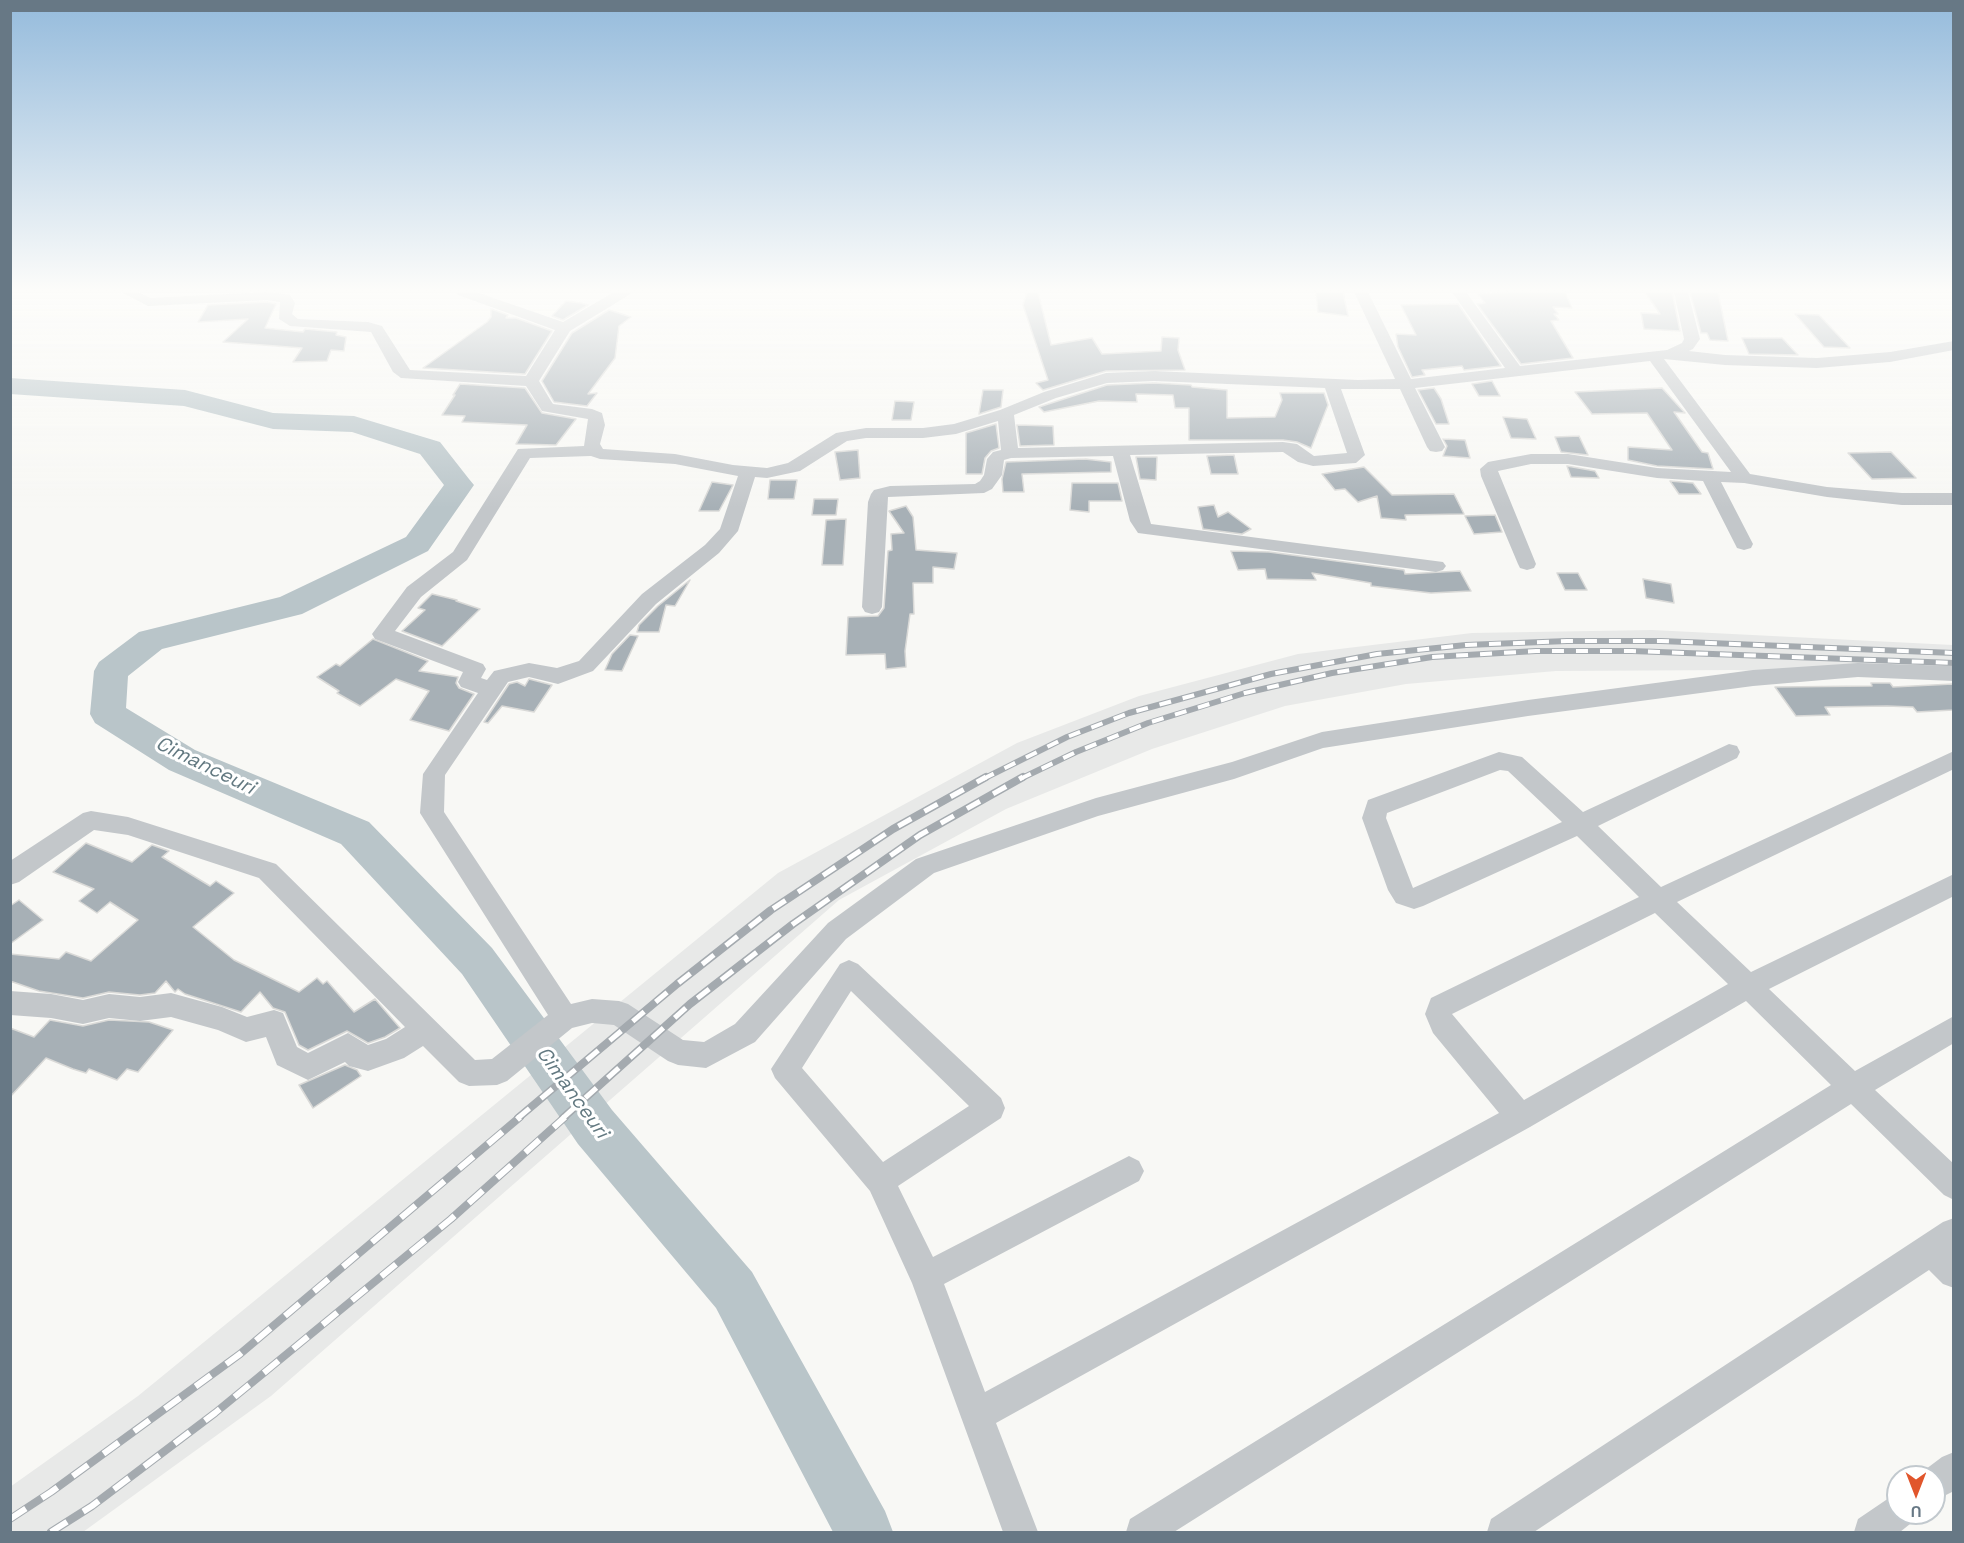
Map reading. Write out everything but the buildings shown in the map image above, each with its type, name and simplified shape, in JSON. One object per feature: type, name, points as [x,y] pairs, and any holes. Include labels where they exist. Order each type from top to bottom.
[{"type":"street","points":[[397,364],[401,372],[407,375],[531,381]]},
{"type":"street","points":[[531,381],[542,364]]},
{"type":"street","points":[[1397,364],[1436,447]]},
{"type":"street","points":[[1510,364],[1516,372]]},
{"type":"street","points":[[490,689],[468,681],[476,669],[382,634],[414,592],[460,556],[524,453],[593,451],[606,456],[684,460],[748,472],[767,472],[794,467],[842,437],[938,433],[1006,413],[1050,395],[1116,376],[1331,384],[1407,384],[1585,364]]},
{"type":"street","points":[[1668,364],[1744,478]]},
{"type":"street","points":[[531,381],[548,408],[592,414],[596,417],[593,451]]},
{"type":"street","points":[[872,607],[877,502],[880,494],[890,491],[978,489],[986,484],[993,475],[996,459],[1010,453],[1283,447],[1291,448],[1304,458],[1313,461],[1354,458],[1356,454],[1331,384]]},
{"type":"street","points":[[1006,413],[1010,453]]},
{"type":"street","points":[[1121,452],[1139,521],[1145,530],[1436,566]]},
{"type":"street","points":[[1527,564],[1490,476],[1489,470],[1494,466],[1531,459],[1568,459],[1657,472],[1744,478],[1827,492],[1902,499],[1953,499]]},
{"type":"street","points":[[565,1018],[432,813],[434,774],[501,676],[529,670],[558,676],[586,666],[649,599],[712,549],[729,531],[748,472]]},
{"type":"street","points":[[1709,475],[1744,544]]},
{"type":"street","points":[[10,875],[91,820],[128,826],[267,871],[469,1073],[497,1072],[565,1018],[592,1011],[618,1013],[678,1052],[706,1055],[745,1033],[837,931],[925,866],[1096,807],[1234,770],[1322,740],[1528,708],[1753,678],[1858,670],[1953,674]]},
{"type":"street","points":[[1729,752],[1580,824],[1414,899],[1405,896],[1400,890],[1374,812],[1376,807],[1499,760],[1514,763],[1580,824],[1953,1185]]},
{"type":"street","points":[[1520,1117],[1442,1024],[1438,1014],[1440,1007],[1657,900],[1953,759]]},
{"type":"street","points":[[977,1415],[1520,1117],[1747,987],[1953,884]]},
{"type":"street","points":[[880,1181],[991,1108],[849,972],[785,1069],[880,1181],[926,1277],[1020,1533]]},
{"type":"street","points":[[10,1003],[51,1006],[83,1012],[109,1006],[140,1009],[171,1005],[222,1019],[246,1030],[274,1022],[287,1056],[308,1067],[348,1046],[359,1057],[368,1058],[394,1049],[425,1030]]},
{"type":"street","points":[[1143,1533],[1852,1088],[1953,1028]]},
{"type":"street","points":[[926,1277],[1129,1171]]},
{"type":"street","points":[[1504,1533],[1946,1252]]},
{"type":"street","points":[[1871,1533],[1886,1521]]},
{"type":"shaded area","points":[[1652,630],[1953,645],[1953,678],[1734,670],[1556,671],[1406,684],[1285,706],[1152,749],[1006,809],[839,900],[271,1396],[83,1532],[11,1532],[10,1487],[138,1396],[778,873],[1017,743],[1139,696],[1298,654],[1472,633]]},
{"type":"waterway","name":"Cimanceuri","points":[[10,386],[185,398],[273,421],[354,424],[430,448],[459,485],[417,544],[290,606],[151,640],[111,671],[108,714],[182,760],[355,833],[477,961],[595,1127],[734,1290],[864,1532]]},
{"type":"railway","points":[[983,779],[1067,737],[1129,713],[1271,674],[1377,654],[1466,645],[1567,641],[1661,641],[1954,653]]},
{"type":"railway","points":[[1020,779],[1076,752],[1148,723],[1245,693],[1332,673],[1432,657],[1536,651],[1632,651],[1954,663]]},
{"type":"railway","points":[[518,1118],[677,984],[771,910],[893,829],[986,777]]},
{"type":"railway","points":[[563,1118],[690,1004],[793,924],[920,835],[1023,777]]},
{"type":"railway","points":[[10,1519],[51,1492],[240,1354],[520,1117]]},
{"type":"railway","points":[[51,1532],[92,1506],[215,1413],[451,1219],[565,1117]]}]
